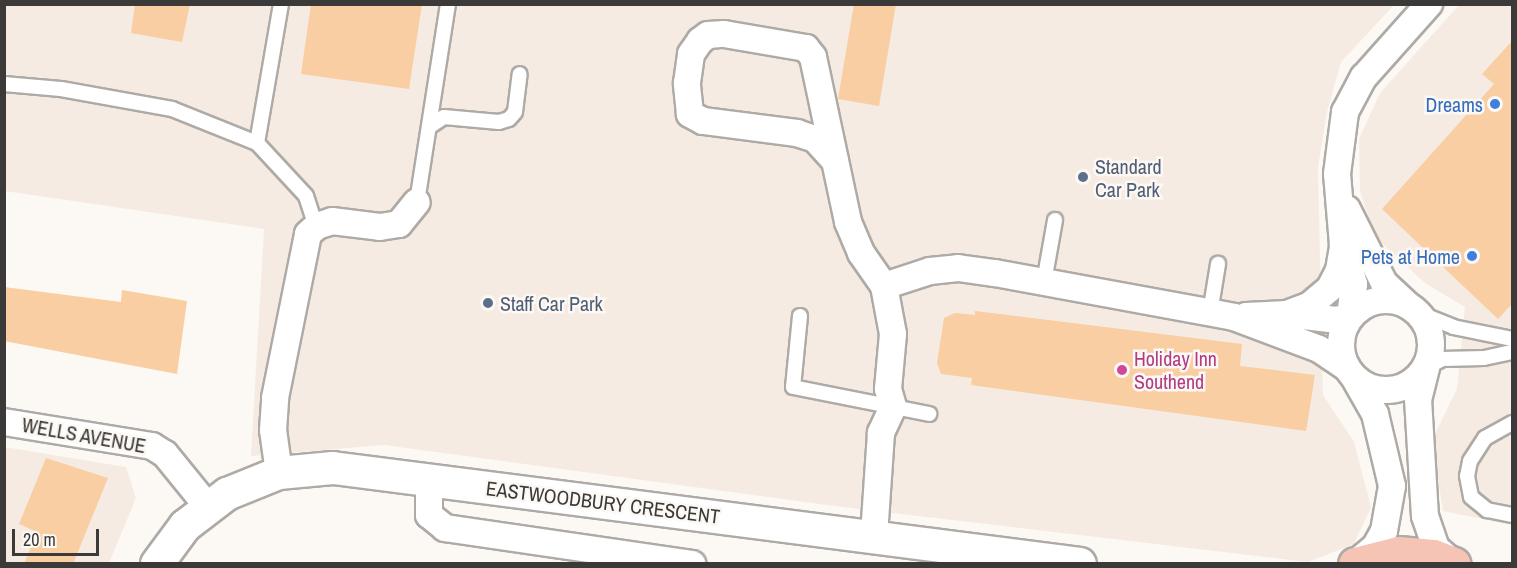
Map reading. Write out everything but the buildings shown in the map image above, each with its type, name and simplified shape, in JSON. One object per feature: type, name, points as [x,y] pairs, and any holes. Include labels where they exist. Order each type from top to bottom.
[{"type":"main road","points":[[1356,563],[1378,555],[1415,553],[1454,563]]},
{"type":"street","points":[[1287,314],[1310,306],[1330,288],[1340,270],[1343,245],[1338,156],[1345,112],[1352,96],[1364,77],[1430,4]]},
{"type":"street","points":[[835,161],[815,139],[797,133],[703,121],[690,114],[687,83],[692,54],[700,41],[708,35],[724,34],[806,48],[813,57],[848,222],[861,254],[887,298],[893,334],[888,389],[892,407],[881,433],[875,476],[878,504],[874,536]]},
{"type":"street","points":[[1340,195],[1384,283],[1413,309],[1432,338],[1418,399],[1425,516],[1436,548],[1454,563]]},
{"type":"street","points":[[279,473],[273,430],[275,398],[311,242],[325,236],[393,244],[404,240],[416,221],[417,202]]},
{"type":"street","points":[[1343,245],[1354,284],[1350,317],[1340,345],[1350,372],[1375,414],[1392,486],[1384,531],[1375,547],[1356,563]]},
{"type":"street","points":[[887,298],[930,271],[958,268],[1222,315],[1325,352],[1373,388],[1395,389],[1415,380],[1426,368]]},
{"type":"street","points":[[1222,315],[1287,314],[1336,320],[1350,317],[1364,305],[1382,299],[1413,309]]},
{"type":"street","name":"WELLS AVENUE","points":[[4,422],[152,446],[165,454],[208,507]]},
{"type":"street","name":"EASTWOODBURY CRESCENT","points":[[157,564],[185,526],[208,507],[249,483],[279,473],[333,468],[1080,564]]},
{"type":"street","points":[[429,479],[429,514],[445,528],[692,564]]},
{"type":"lane","points":[[257,143],[281,4]]},
{"type":"lane","points":[[417,202],[448,4]]},
{"type":"lane","points":[[429,127],[444,117],[499,123],[509,119],[515,112],[520,74]]},
{"type":"lane","points":[[4,84],[61,89],[172,110],[257,143],[306,196],[311,242]]},
{"type":"lane","points":[[1044,282],[1055,220]]},
{"type":"lane","points":[[1218,264],[1222,315]]},
{"type":"lane","points":[[1413,309],[1453,327],[1512,339]]},
{"type":"lane","points":[[800,316],[793,387],[928,414]]},
{"type":"lane","points":[[1426,368],[1442,359],[1484,358],[1512,352]]},
{"type":"lane","points":[[1512,423],[1485,438],[1470,460],[1467,476],[1471,497],[1487,510],[1512,515]]},
{"type":"shaded area","points":[[4,5],[1394,5],[1341,62],[1327,112],[1318,167],[1323,395],[1354,442],[1371,507],[1354,544],[1308,562],[842,507],[384,445],[251,456],[264,229],[5,191]]},
{"type":"shaded area","points":[[1459,5],[1512,5],[1512,525],[1443,511],[1432,440],[1457,389],[1465,307],[1425,283],[1375,237],[1360,191],[1359,139],[1380,93]]},
{"type":"shaded area","points":[[4,447],[126,467],[136,498],[109,563],[5,563]]},
{"type":"place","name":"Dreams","points":[[1495,104]]},
{"type":"place","name":"Standard Car Park","points":[[1083,177]]},
{"type":"place","name":"Pets at Home","points":[[1472,256]]},
{"type":"place","name":"Staff Car Park","points":[[488,303]]},
{"type":"place","name":"Holiday Inn Southend","points":[[1122,370]]}]
